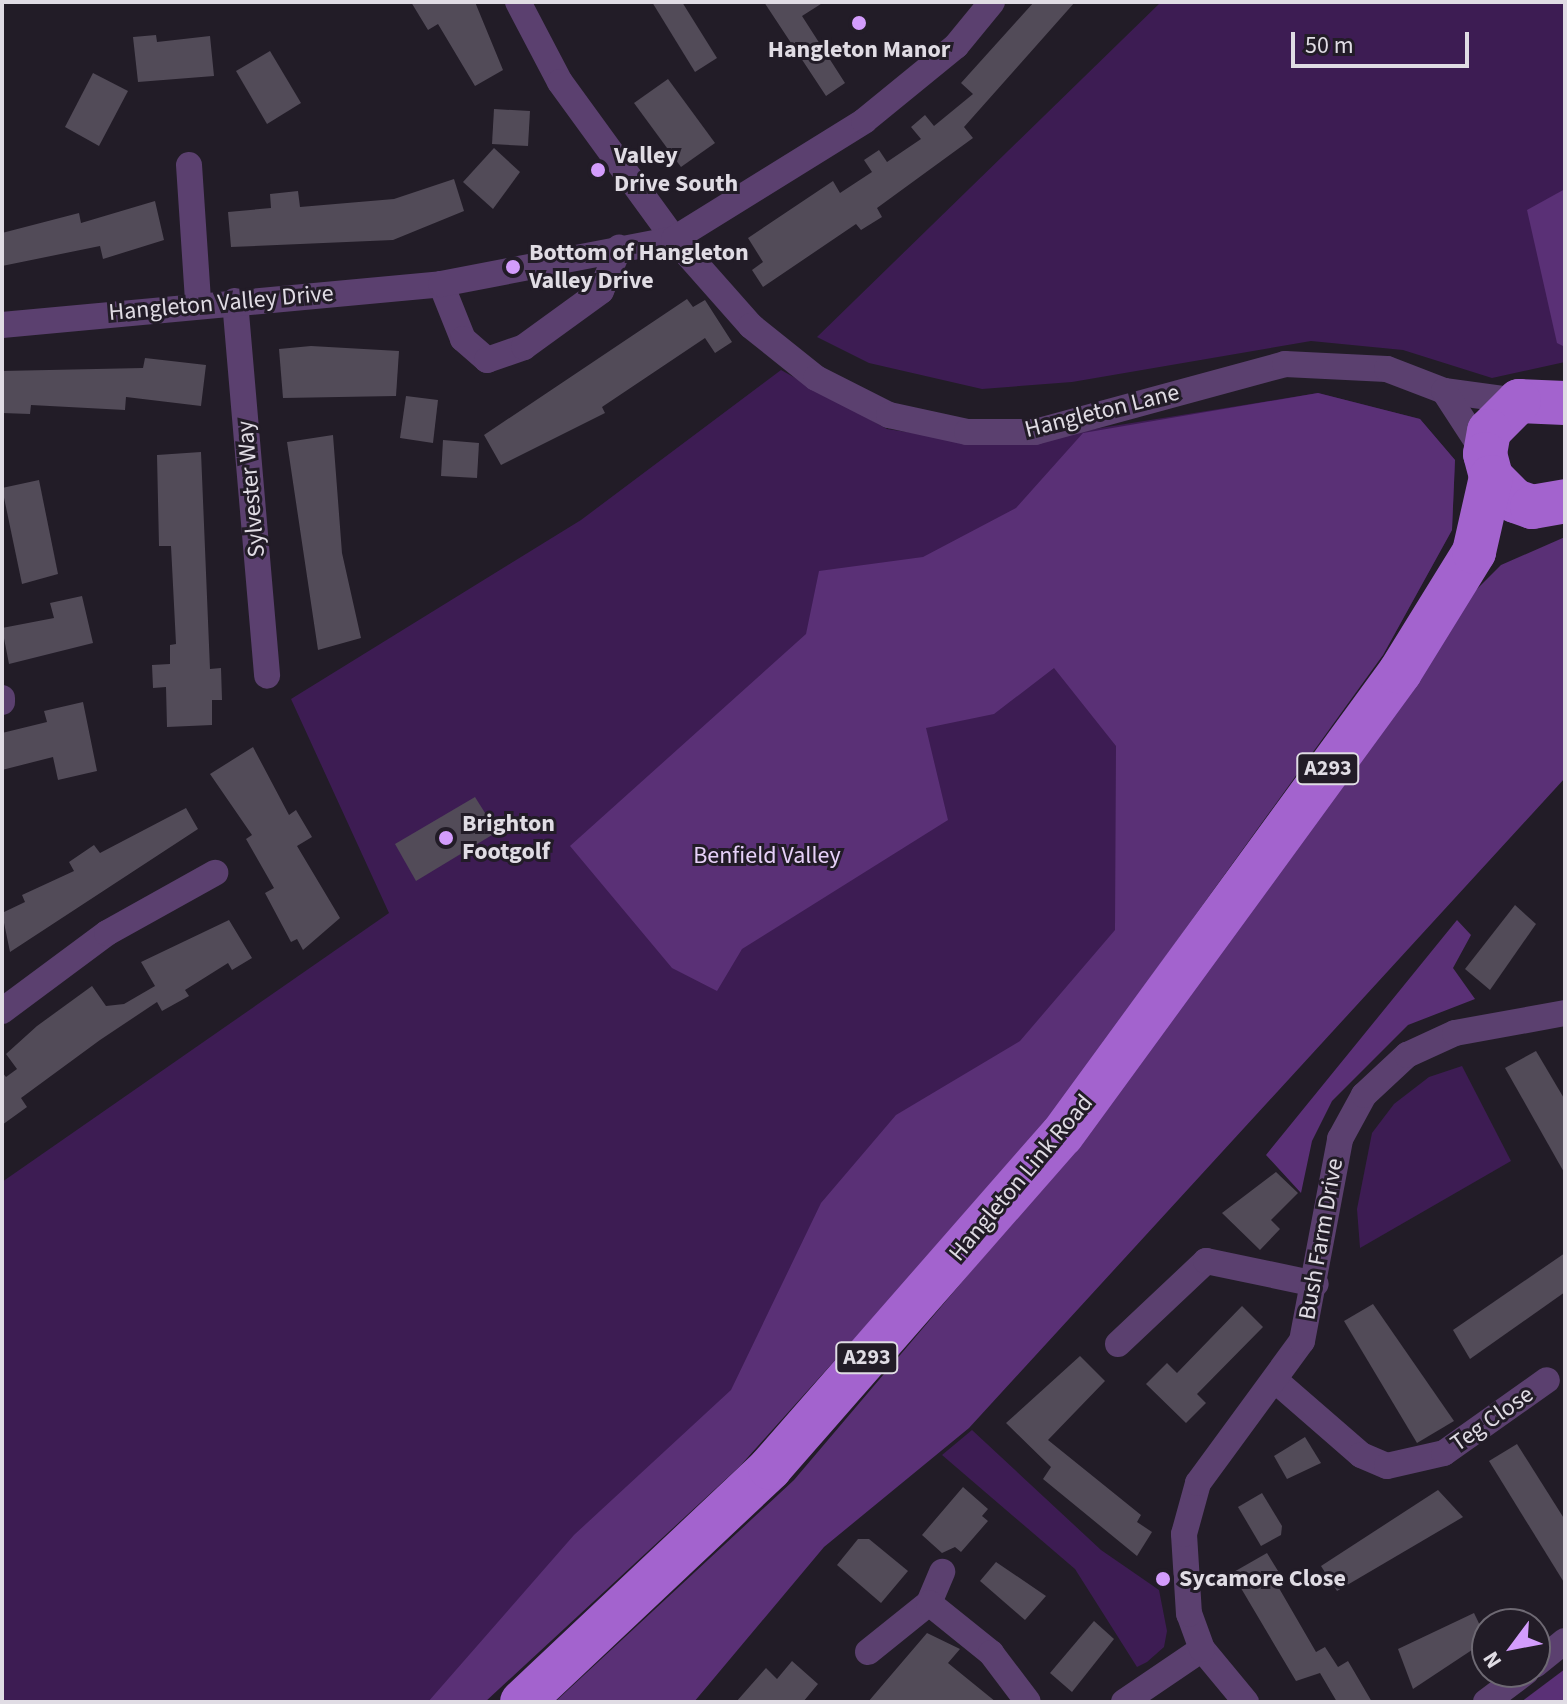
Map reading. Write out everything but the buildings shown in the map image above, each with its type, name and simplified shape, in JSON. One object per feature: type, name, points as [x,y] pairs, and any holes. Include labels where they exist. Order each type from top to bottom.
[{"type":"highway","name":"Hangleton Link Road","points":[[522,1702],[770,1468],[1062,1135],[1400,672],[1474,552],[1488,465],[1489,431],[1547,395]]},
{"type":"highway","points":[[1488,465],[1548,504]]},
{"type":"highway","name":"Hangleton Link Road","points":[[1474,552],[1548,504]]},
{"type":"street","name":"Hangleton Lane","points":[[518,2],[560,82],[674,239],[751,326],[816,378],[889,415],[967,432],[1035,432],[1285,364],[1387,369],[1444,391],[1547,395]]},
{"type":"street","name":"Hangleton Valley Drive","points":[[2,325],[198,301],[235,301],[441,284],[674,239],[864,121],[956,46],[992,2]]},
{"type":"street","points":[[189,165],[198,301]]},
{"type":"street","points":[[441,284],[463,339],[487,360],[524,347],[601,291],[619,248]]},
{"type":"street","name":"Sylvester Way","points":[[235,301],[267,676]]},
{"type":"street","points":[[1444,391],[1488,465]]},
{"type":"street","points":[[2,1011],[107,933],[215,873]]},
{"type":"street","name":"Bush Farm Drive","points":[[1246,1702],[1202,1649],[1185,1581],[1184,1534],[1198,1483],[1276,1381],[1302,1341],[1316,1284],[1340,1139],[1364,1095],[1407,1055],[1455,1033],[1565,1013]]},
{"type":"street","points":[[1118,1344],[1206,1261],[1316,1284]]},
{"type":"street","name":"Teg Close","points":[[1276,1381],[1361,1455],[1387,1466],[1444,1453],[1547,1380]]},
{"type":"street","points":[[868,1652],[929,1603],[942,1572]]},
{"type":"street","points":[[929,1603],[991,1653],[1028,1702]]},
{"type":"street","points":[[1124,1702],[1202,1649]]},
{"type":"street","points":[[1486,1702],[1505,1688]]},
{"type":"green space","points":[[1161,2],[1565,2],[1565,362],[1492,378],[1403,350],[1311,341],[1072,382],[982,389],[869,363],[817,337]]},
{"type":"green space","points":[[1565,189],[1565,347],[1557,343],[1527,210]]},
{"type":"green space","name":"Benfield Valley","points":[[781,370],[887,429],[994,445],[1318,393],[1420,419],[1455,460],[1452,530],[1383,655],[485,1702],[2,1702],[2,1182],[389,913],[291,699],[581,520]]},
{"type":"green space","points":[[1318,393],[1420,419],[1455,460],[1452,530],[1383,655],[1036,1136],[740,1466],[485,1702],[428,1702],[574,1535],[731,1390],[821,1203],[896,1115],[1020,1041],[1115,930],[1116,746],[1054,668],[994,714],[926,728],[948,820],[742,949],[717,991],[672,968],[570,846],[806,634],[819,571],[923,557],[1016,508],[1083,433]]},
{"type":"green space","points":[[1565,537],[1565,778],[969,1428],[824,1547],[694,1702],[555,1702],[794,1480],[1058,1169],[1444,622],[1501,565]]},
{"type":"green space","points":[[1457,920],[1471,935],[1453,968],[1475,999],[1408,1025],[1332,1101],[1312,1141],[1301,1193],[1266,1155]]},
{"type":"green space","points":[[1462,1066],[1511,1161],[1360,1248],[1357,1209],[1372,1133],[1394,1104],[1429,1077]]},
{"type":"green space","points":[[972,1430],[1101,1550],[1159,1590],[1167,1631],[1164,1647],[1147,1662],[1137,1667],[1075,1569],[942,1455]]},
{"type":"green space","points":[[1565,1669],[1565,1700],[1521,1702],[1540,1688],[1551,1688],[1551,1680]]},
{"type":"place","name":"Hangleton Manor","points":[[859,23]]},
{"type":"place","name":"Valley Drive South","points":[[598,170]]},
{"type":"place","name":"Bottom of Hangleton Valley Drive","points":[[513,267]]},
{"type":"place","name":"Brighton Footgolf","points":[[446,838]]},
{"type":"place","name":"Sycamore Close","points":[[1163,1579]]}]
